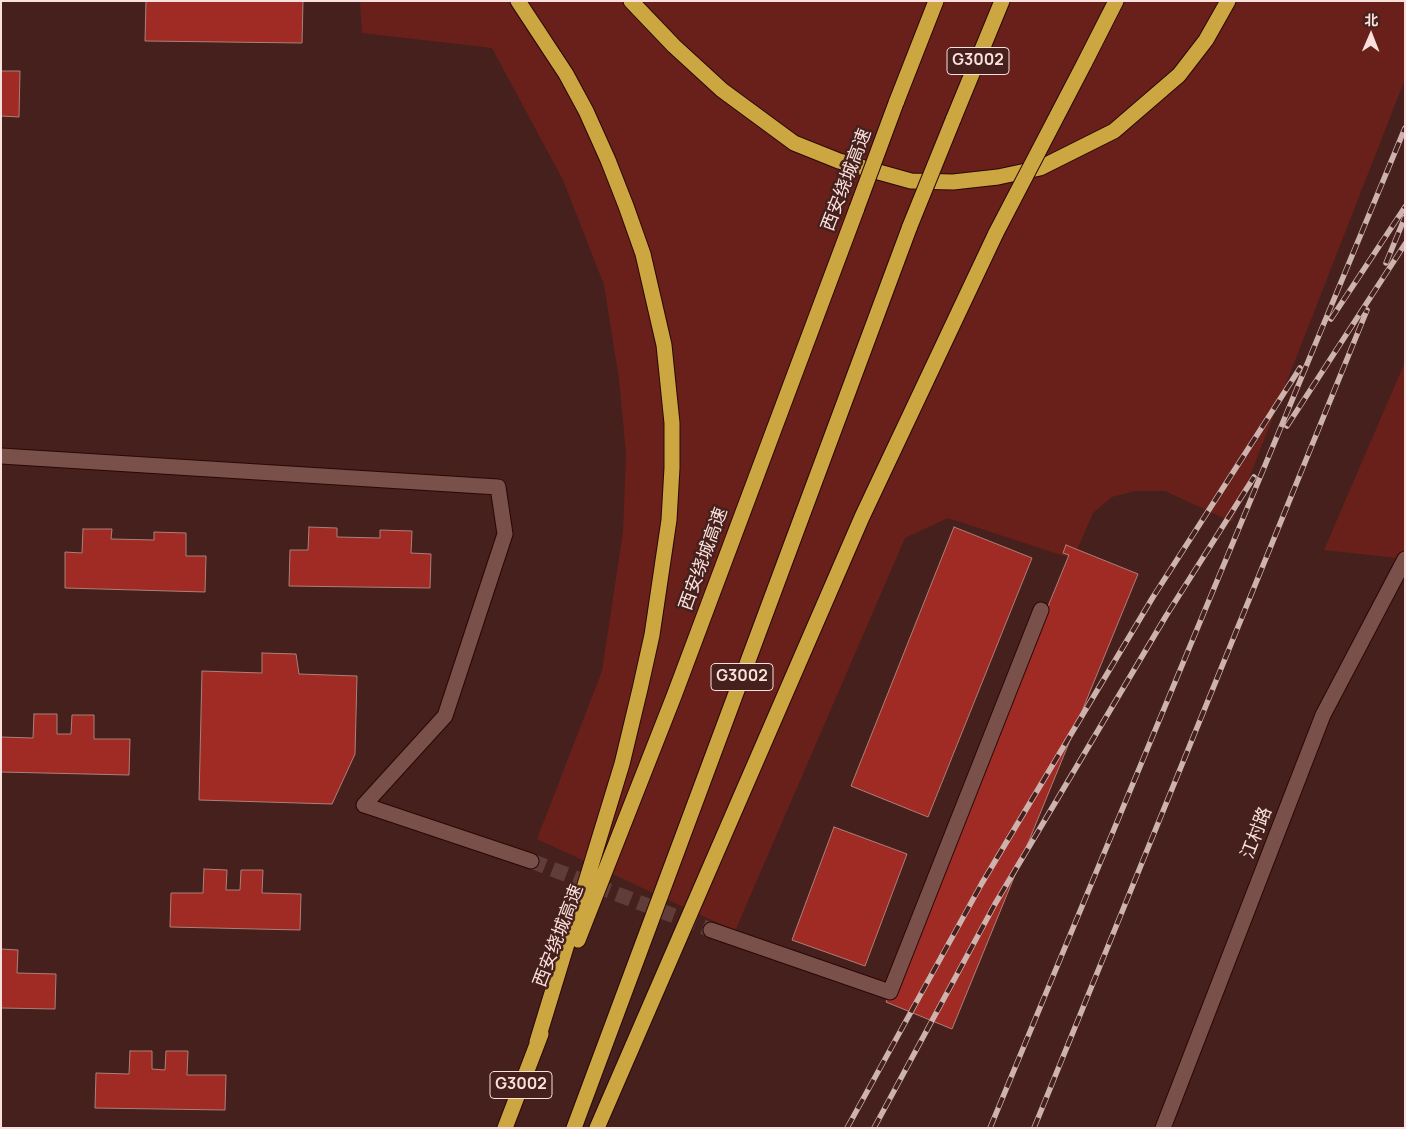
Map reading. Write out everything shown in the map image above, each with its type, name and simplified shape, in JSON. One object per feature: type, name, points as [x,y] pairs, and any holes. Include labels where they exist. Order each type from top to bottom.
[{"type":"highway","points":[[518,1],[566,74],[582,104],[608,160],[626,206],[643,254],[662,336],[669,381],[672,423],[669,520],[658,600],[640,689],[622,764],[537,1042]]},
{"type":"highway","points":[[631,1],[674,46],[722,90],[794,143],[838,161],[902,179],[953,182],[998,177],[1040,168],[1114,131],[1179,75],[1206,40],[1228,1]]},
{"type":"highway","name":"西安绕城高速","points":[[505,1128],[537,1042],[674,696],[936,1]]},
{"type":"highway","name":"G3002","points":[[574,1128],[910,226],[1002,1]]},
{"type":"highway","points":[[597,1128],[862,517],[996,233],[1116,1]]},
{"type":"street","points":[[1,456],[498,487],[505,534],[445,716],[364,805],[531,861]]},
{"type":"street","name":"江村路","points":[[1163,1128],[1323,715],[1405,559]]},
{"type":"street","points":[[711,930],[890,992],[1041,610]]},
{"type":"shaded area","points":[[360,1],[1405,1],[1405,79],[1232,522],[1165,491],[1135,491],[1112,497],[1093,513],[1073,559],[948,518],[905,538],[735,931],[537,839],[602,671],[623,532],[626,453],[619,379],[604,285],[563,180],[492,48],[362,33]]},
{"type":"shaded area","points":[[1405,362],[1405,559],[1324,550]]},
{"type":"building","points":[[146,1],[303,1],[302,43],[145,41]]},
{"type":"building","points":[[1,71],[20,71],[19,117],[1,116]]},
{"type":"building","points":[[309,527],[337,528],[337,537],[380,538],[380,530],[412,531],[411,553],[431,554],[430,588],[289,586],[290,550],[308,550]]},
{"type":"building","points":[[954,527],[1032,558],[928,817],[851,786]]},
{"type":"building","points":[[83,529],[112,529],[111,539],[154,540],[154,532],[186,533],[186,556],[206,556],[205,592],[65,588],[65,552],[82,553]]},
{"type":"building","points":[[1066,545],[1138,574],[952,1029],[886,1002],[1069,555],[1063,553]]},
{"type":"building","points":[[262,653],[296,654],[299,674],[357,676],[355,754],[332,804],[199,800],[202,671],[262,673]]},
{"type":"building","points":[[34,714],[57,714],[57,734],[71,734],[72,715],[94,715],[94,739],[130,739],[129,775],[1,772],[1,737],[33,738]]},
{"type":"building","points":[[834,827],[907,854],[865,966],[792,940]]},
{"type":"building","points":[[204,869],[227,870],[226,890],[240,890],[241,870],[263,870],[262,893],[301,894],[300,930],[170,927],[171,893],[203,893]]},
{"type":"building","points":[[1,949],[18,950],[17,973],[56,974],[55,1009],[1,1008]]},
{"type":"building","points":[[130,1051],[152,1051],[152,1069],[165,1070],[166,1051],[188,1051],[187,1075],[226,1075],[225,1110],[95,1108],[96,1073],[129,1074]]},
{"type":"tunnel","points":[[531,861],[711,930]]},
{"type":"railway","points":[[990,1128],[1405,128]]},
{"type":"railway","points":[[1331,319],[1405,207]]},
{"type":"railway","points":[[1386,263],[1405,217]]},
{"type":"railway","points":[[1287,426],[1405,244]]},
{"type":"railway","points":[[1034,1128],[1367,310]]},
{"type":"railway","points":[[847,1128],[982,883],[1153,597],[1300,368]]},
{"type":"railway","points":[[874,1128],[995,904],[1166,616],[1254,477]]}]
